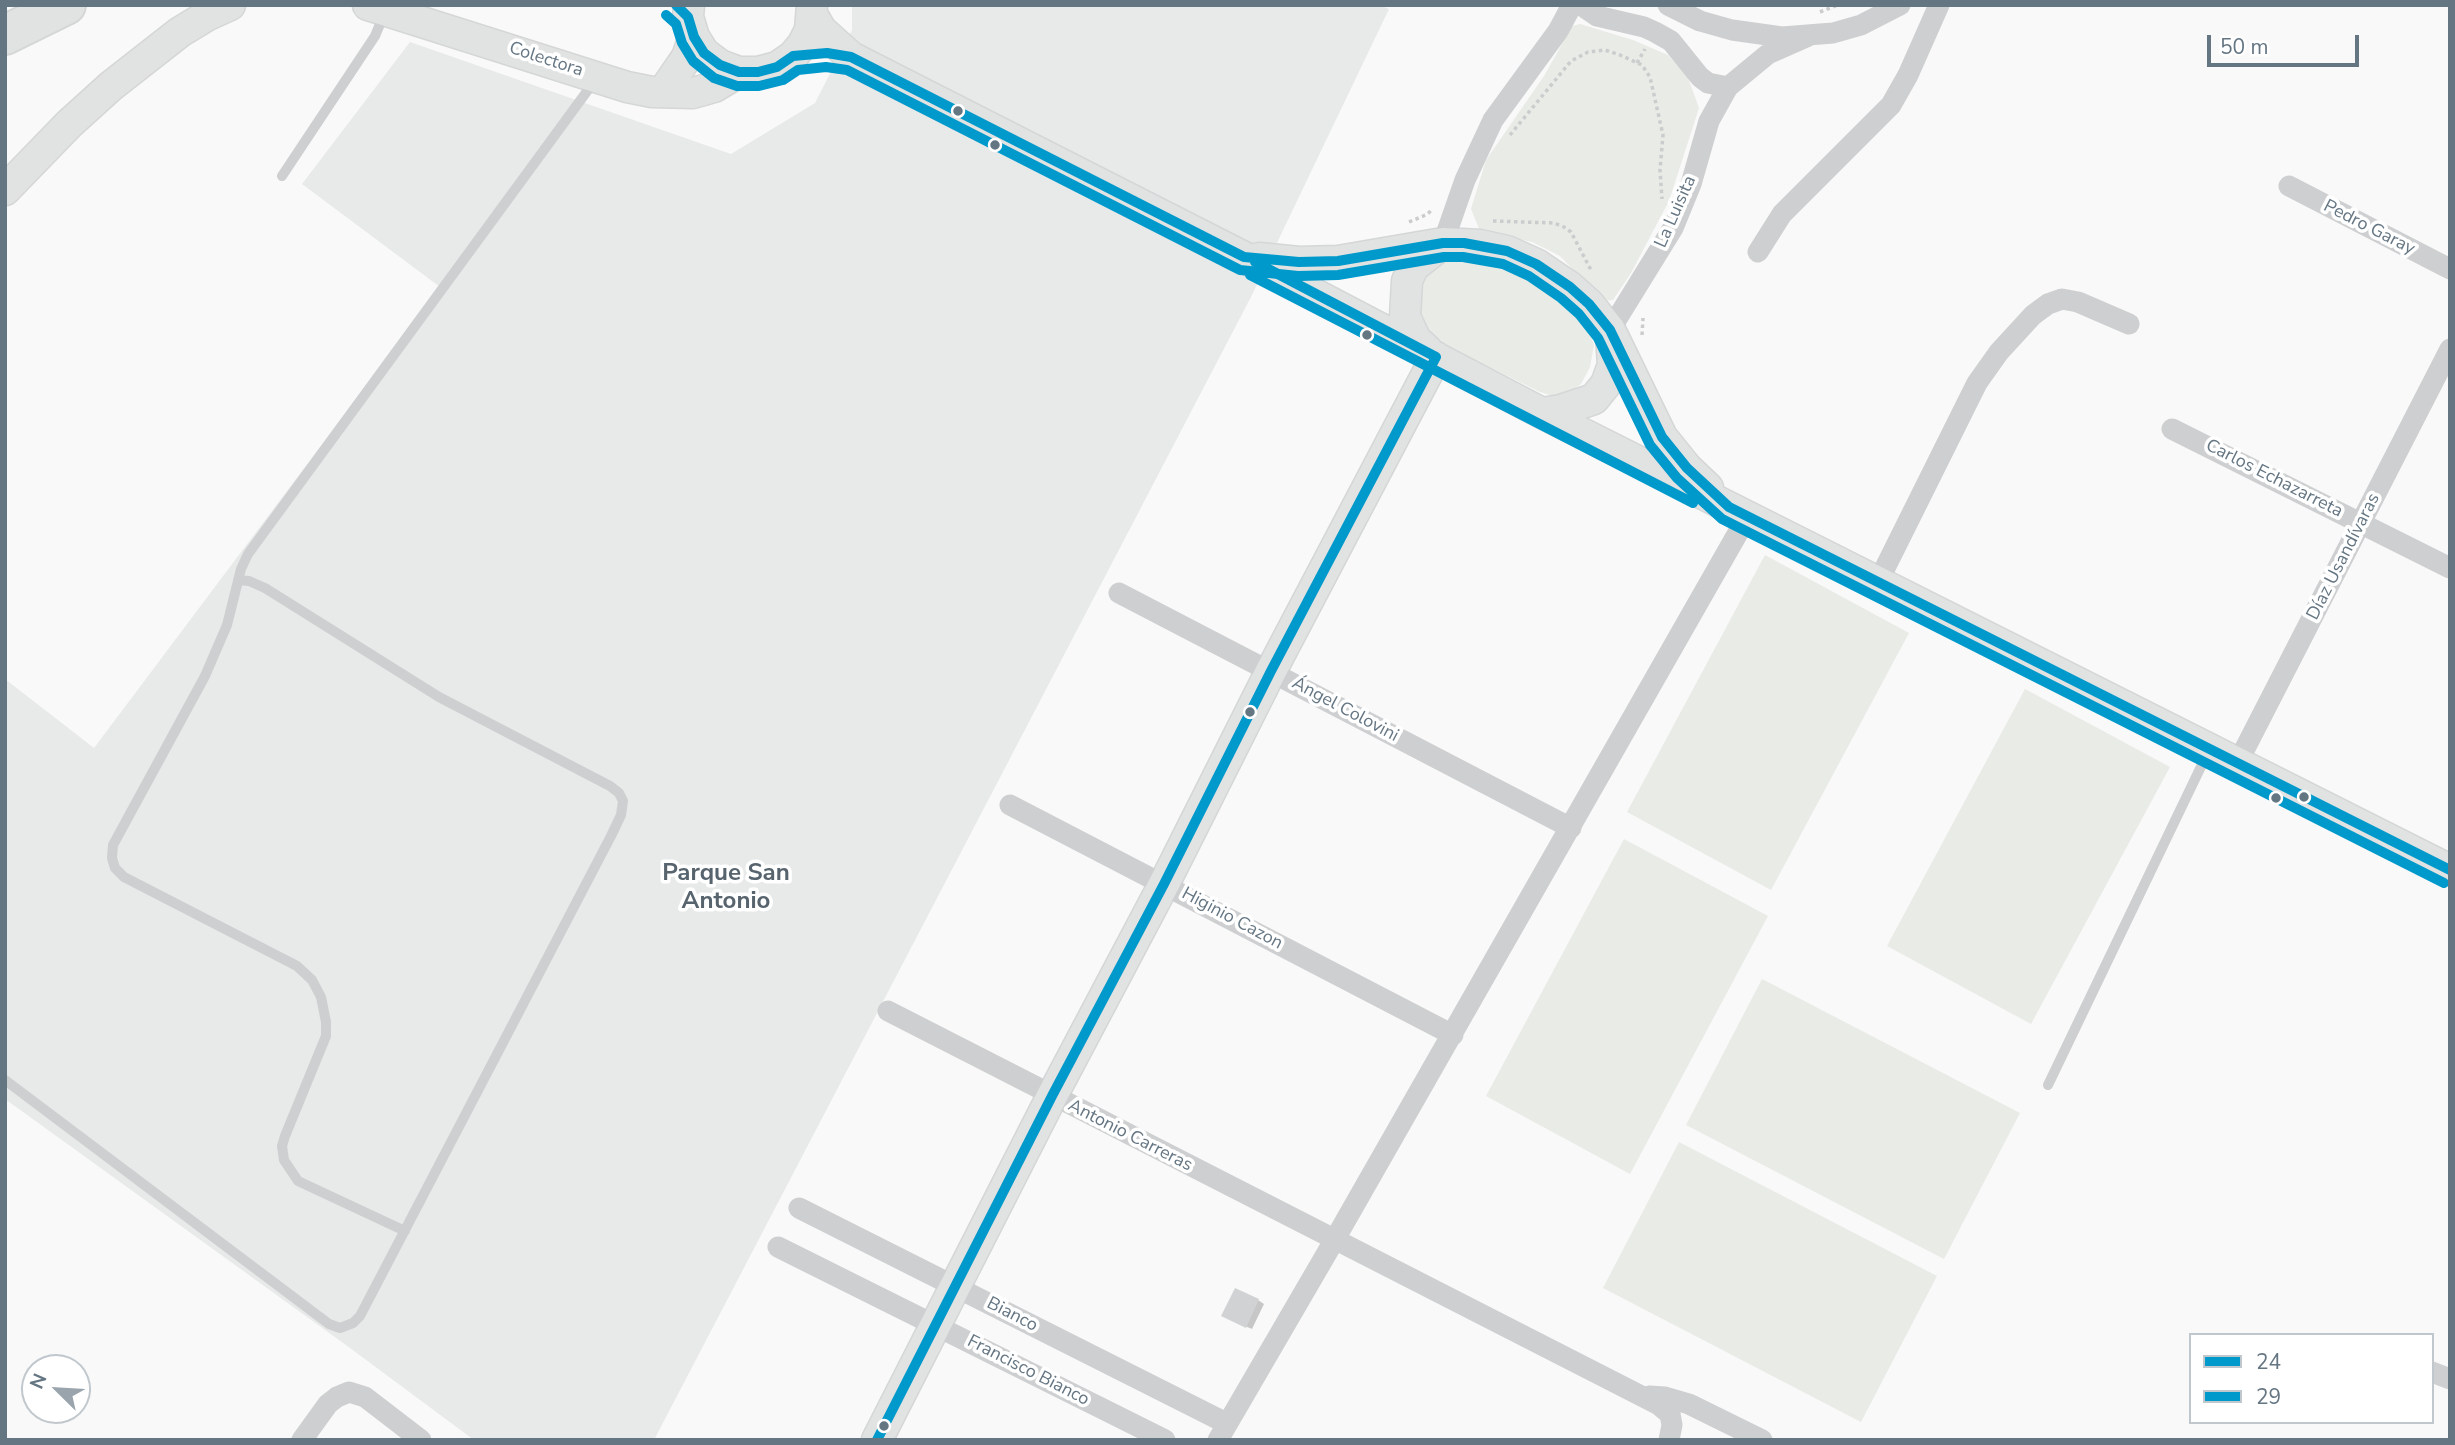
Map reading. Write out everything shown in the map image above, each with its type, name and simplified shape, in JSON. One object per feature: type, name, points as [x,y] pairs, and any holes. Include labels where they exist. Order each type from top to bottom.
[{"type":"highway","points":[[5,35],[66,5]]},
{"type":"main road","points":[[5,190],[69,124],[111,86],[180,33],[230,5]]},
{"type":"main road","name":"Colectora","points":[[377,8],[640,90],[693,93],[714,87],[739,72]]},
{"type":"main road","points":[[686,16],[704,53],[720,65],[739,72],[758,72],[777,67],[803,44],[810,30],[813,10]]},
{"type":"main road","points":[[813,10],[821,30],[851,57],[1738,512],[2450,870]]},
{"type":"main road","points":[[663,92],[679,70],[686,16]]},
{"type":"main road","points":[[793,55],[827,53],[851,57]]},
{"type":"main road","points":[[1244,257],[1299,262],[1338,261],[1443,243],[1480,245],[1507,251],[1536,264],[1570,287],[1589,304],[1610,330],[1662,437],[1687,468],[1738,512]]},
{"type":"main road","points":[[1436,357],[1416,340],[1405,317],[1405,296],[1413,267],[1443,243]]},
{"type":"main road","points":[[1542,412],[1561,410],[1594,398],[1606,384],[1613,365],[1610,330]]},
{"type":"main road","points":[[877,1440],[1271,671],[1436,357]]},
{"type":"street","points":[[1443,243],[1452,213],[1476,155],[1497,114],[1558,31],[1572,5]]},
{"type":"street","points":[[1581,5],[1597,16],[1656,32],[1671,41],[1700,77],[1708,83],[1728,87]]},
{"type":"street","name":"La Luisita","points":[[1668,5],[1700,21],[1732,30],[1782,37],[1833,33],[1861,25],[1900,5]]},
{"type":"street","points":[[1758,252],[1782,214],[1891,105],[1908,75],[1939,5]]},
{"type":"street","points":[[1732,30],[1747,50],[1747,69]]},
{"type":"street","name":"La Luisita","points":[[1610,330],[1674,225],[1691,184],[1709,121],[1728,87],[1768,54],[1811,35]]},
{"type":"street","name":"Pedro Garay","points":[[2289,186],[2450,269]]},
{"type":"street","points":[[1878,582],[1977,383],[2033,315],[2048,304],[2062,299],[2078,302],[2129,324]]},
{"type":"street","name":"Díaz Usandívaras","points":[[2237,764],[2450,349]]},
{"type":"street","name":"Carlos Echazarreta","points":[[2172,429],[2450,568]]},
{"type":"street","points":[[1222,1431],[1335,1240],[1571,828],[1738,512]]},
{"type":"street","name":"Ángel Colovini","points":[[1119,593],[1571,828]]},
{"type":"street","name":"Higinio Cazon","points":[[1010,805],[1453,1035]]},
{"type":"street","name":"Antonio Carreras","points":[[888,1011],[1659,1405],[1670,1415],[1672,1426],[1669,1440]]},
{"type":"street","name":"Bianco","points":[[799,1208],[955,1286],[1222,1431]]},
{"type":"street","name":"Francisco Bianco","points":[[778,1247],[1165,1440]]},
{"type":"street","points":[[2434,1372],[2450,1379]]},
{"type":"street","points":[[302,1440],[328,1404],[337,1396],[349,1392],[365,1397],[421,1440]]},
{"type":"street","points":[[1640,1396],[1665,1397],[1689,1404],[1762,1440]]},
{"type":"lane","points":[[282,176],[375,36],[377,8]]},
{"type":"lane","points":[[405,1231],[298,1181],[284,1160],[282,1146],[285,1136],[326,1036],[321,997],[312,980],[296,967],[124,877],[115,868],[112,858],[113,845],[205,676],[228,625],[247,554],[598,77]]},
{"type":"lane","points":[[5,1080],[329,1324],[340,1328],[353,1323],[360,1316],[405,1231],[621,815],[623,801],[619,793],[610,786],[439,697],[265,588],[239,580]]},
{"type":"lane","points":[[2049,1085],[2210,750]]},
{"type":"path","points":[[1812,13],[1838,5]]},
{"type":"path","points":[[1509,136],[1571,61],[1588,52],[1605,50],[1642,65],[1650,77],[1663,135],[1660,170],[1662,200],[1657,211],[1674,225]]},
{"type":"path","points":[[1497,114],[1521,121]]},
{"type":"path","points":[[1405,223],[1428,214],[1433,207],[1467,218],[1555,223],[1571,232],[1593,275]]},
{"type":"path","points":[[1642,338],[1642,321],[1646,309]]},
{"type":"shaded area","points":[[852,5],[1379,5],[1389,9],[1252,295],[654,1440],[474,1440],[5,1099],[5,679],[94,748],[440,287],[302,184],[410,42],[731,154],[815,103],[852,30]]},
{"type":"shaded area","points":[[1580,24],[1633,40],[1668,55],[1687,75],[1699,108],[1669,201],[1631,273],[1613,300],[1603,301],[1560,256],[1532,242],[1480,231],[1471,209],[1486,160],[1544,76],[1572,26]]},
{"type":"shaded area","points":[[1469,257],[1501,263],[1523,273],[1547,288],[1586,322],[1594,345],[1590,367],[1581,384],[1567,394],[1553,396],[1434,340],[1416,318],[1423,278],[1432,268],[1448,261]]},
{"type":"shaded area","points":[[1765,555],[1909,633],[1771,890],[1627,812]]},
{"type":"shaded area","points":[[2025,689],[2170,767],[2031,1024],[1887,946]]},
{"type":"shaded area","points":[[1624,839],[1768,916],[1630,1174],[1486,1096]]},
{"type":"shaded area","points":[[1762,979],[2020,1113],[1944,1259],[1686,1125]]},
{"type":"shaded area","points":[[1679,1142],[1937,1276],[1861,1422],[1603,1288]]},
{"type":"building","points":[[1235,1288],[1259,1299],[1246,1328],[1221,1316]]},
{"type":"transit line","name":"24","points":[[676,5],[688,17],[694,37],[704,53],[720,65],[739,72],[758,72],[777,67],[793,56],[827,53],[851,57],[1244,257],[1299,262],[1338,261],[1443,243],[1464,243],[1507,251],[1536,264],[1570,287],[1589,304],[1610,330],[1662,437],[1687,468],[1729,507],[2450,870]]},
{"type":"transit line","name":"29","points":[[666,15],[676,24],[682,43],[693,61],[714,78],[737,86],[759,86],[783,80],[798,70],[826,67],[847,70],[1240,270],[1298,276],[1338,275],[1444,257],[1463,257],[1503,264],[1529,276],[1579,314],[1598,338],[1650,445],[1677,478],[1722,519],[2444,883]]},
{"type":"transit line","name":"24","points":[[877,1440],[1271,671],[1436,357],[1255,262]]},
{"type":"transit line","name":"29","points":[[1250,275],[1693,503]]},
{"type":"district","name":"Parque San Antonio","points":[[726,888]]}]
